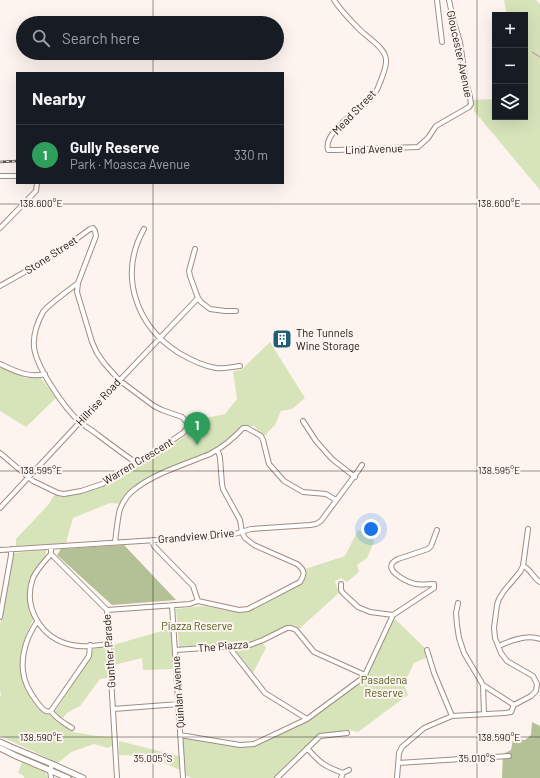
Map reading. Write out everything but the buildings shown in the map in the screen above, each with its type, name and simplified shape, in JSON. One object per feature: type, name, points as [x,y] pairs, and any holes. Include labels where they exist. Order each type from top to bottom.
[{"type":"main road","points":[[0,742],[83,778]]},
{"type":"main road","points":[[0,748],[68,778]]},
{"type":"street","name":"Mead Street","points":[[328,150],[327,145],[332,133],[373,96],[383,76],[386,58],[380,47],[360,30],[340,9],[334,0]]},
{"type":"street","name":"Gloucester Avenue","points":[[437,0],[442,42]]},
{"type":"street","name":"Gloucester Avenue","points":[[420,146],[428,138],[436,126],[469,107],[471,104],[460,42],[449,0]]},
{"type":"street","name":"Lind Avenue","points":[[328,150],[420,146]]},
{"type":"street","points":[[0,176],[16,176]]},
{"type":"street","points":[[0,228],[36,191],[38,184]]},
{"type":"street","name":"Stone Street","points":[[0,286],[53,256],[93,228],[96,236],[78,283]]},
{"type":"street","points":[[144,229],[133,256],[131,269],[135,297],[148,325],[159,338],[173,349],[197,363],[216,368],[240,366]]},
{"type":"street","points":[[196,250],[189,271],[198,298],[210,309],[236,311]]},
{"type":"street","points":[[78,283],[44,311],[37,325],[34,336],[34,349],[44,374],[50,384],[80,422],[135,462]]},
{"type":"street","points":[[78,283],[77,292],[92,342],[97,353],[119,380]]},
{"type":"street","name":"Hillrise Road","points":[[0,508],[119,380],[198,298]]},
{"type":"street","points":[[0,364],[26,375],[44,374]]},
{"type":"street","name":"Warren Crescent","points":[[0,453],[28,478],[51,490],[64,494],[81,491],[102,484],[135,462],[150,455],[184,433],[188,427],[188,424],[184,419],[154,406],[119,380]]},
{"type":"street","points":[[304,421],[316,441],[332,459],[354,477]]},
{"type":"street","points":[[116,542],[120,509],[128,495],[133,490],[158,475],[210,454],[228,443],[243,428],[247,428],[260,436],[263,440],[269,464],[284,481],[303,492],[326,494],[336,500]]},
{"type":"street","points":[[107,610],[172,606],[190,604],[198,601],[239,610],[248,609],[300,582],[304,572],[302,567],[254,545],[245,538],[242,532],[240,520],[223,489],[220,454],[217,450]]},
{"type":"street","name":"Grandview Drive","points":[[0,550],[219,536],[251,529],[316,524],[321,521],[362,464]]},
{"type":"street","points":[[398,778],[399,753],[402,747],[423,728],[452,716],[511,712],[514,705],[531,696],[536,691],[537,684],[533,676],[507,661],[501,653],[495,638],[494,628],[499,599],[523,566],[528,529]]},
{"type":"street","points":[[180,735],[240,745],[254,744],[307,719],[364,677],[393,615],[434,588],[434,584],[416,584],[394,573],[392,565],[394,561],[398,559],[428,549],[437,530]]},
{"type":"street","points":[[152,540],[154,546],[192,586],[198,601]]},
{"type":"street","points":[[51,547],[51,554],[34,576],[30,589],[30,603],[37,622],[44,630],[59,641],[74,646],[109,644]]},
{"type":"street","points":[[0,617],[11,549]]},
{"type":"street","name":"Gunther Parade","points":[[51,554],[107,610],[117,778]]},
{"type":"street","points":[[523,566],[532,572],[536,580],[540,582]]},
{"type":"street","points":[[341,584],[341,590],[343,593],[358,607],[370,612],[393,615]]},
{"type":"street","points":[[458,603],[456,625],[459,638],[464,652],[482,685],[484,714]]},
{"type":"street","name":"Quinlan Avenue","points":[[172,606],[183,778]]},
{"type":"street","points":[[37,622],[30,631],[26,645],[22,672],[33,697],[40,707],[44,711],[51,711]]},
{"type":"street","name":"The Piazza","points":[[175,650],[250,645],[287,628],[291,628],[296,630],[314,652],[365,675]]},
{"type":"street","points":[[499,646],[516,639],[540,638]]},
{"type":"street","points":[[51,711],[89,656],[90,645]]},
{"type":"street","points":[[228,646],[265,693],[307,719]]},
{"type":"street","points":[[427,650],[434,673],[452,716]]},
{"type":"street","points":[[482,685],[514,705]]},
{"type":"street","points":[[113,709],[178,704]]},
{"type":"street","points":[[51,711],[53,715],[72,728]]},
{"type":"street","points":[[276,778],[320,736],[347,733]]},
{"type":"street","points":[[307,748],[321,763],[328,768],[343,773]]},
{"type":"street","points":[[398,763],[509,756]]},
{"type":"street","points":[[50,778],[52,764]]},
{"type":"street","points":[[341,778],[343,773],[349,770]]},
{"type":"green space","points":[[504,0],[536,0],[540,4],[540,190],[474,111],[473,100],[492,99],[492,120],[528,120],[528,12],[506,12]]},
{"type":"green space","points":[[270,342],[305,398],[292,409],[281,411],[275,425],[264,436],[254,426],[242,427],[227,442],[209,453],[146,478],[130,491],[120,504],[110,503],[73,518],[66,543],[16,546],[16,539],[49,504],[54,495],[63,497],[83,493],[111,482],[131,467],[148,460],[187,435],[191,429],[191,421],[225,414],[237,399],[233,371],[241,370]]},
{"type":"green space","points":[[0,367],[25,378],[41,378],[56,398],[26,427],[0,411]]},
{"type":"green space","name":"Piazza Reserve","points":[[358,530],[372,533],[374,542],[367,558],[357,565],[359,572],[347,582],[341,578],[335,581],[339,593],[299,629],[293,625],[288,626],[252,642],[179,647],[176,609],[204,606],[235,612],[248,612],[302,583],[306,576],[305,569],[345,556]]},
{"type":"green space","points":[[124,545],[176,600],[112,605],[57,555],[61,549]]},
{"type":"green space","points":[[46,550],[46,557],[32,575],[28,587],[29,603],[33,620],[21,651],[20,661],[23,681],[27,691],[40,710],[73,732],[112,737],[112,746],[108,748],[94,744],[71,752],[58,763],[0,736],[0,625],[14,553]]},
{"type":"green space","name":"Pasadena Reserve","points":[[394,618],[425,648],[426,658],[414,663],[404,684],[408,695],[358,732],[348,730],[320,734],[273,778],[192,778],[185,775],[182,738],[238,747],[254,747],[310,719],[366,678]]},
{"type":"green space","points":[[172,628],[175,669],[143,670],[142,658],[114,665],[113,645]]},
{"type":"green space","points":[[263,643],[266,648],[253,673],[235,650],[252,647]]},
{"type":"green space","points":[[107,646],[108,678],[100,679],[80,706],[67,713],[63,718],[59,717],[55,712],[91,657],[92,651],[94,649]]},
{"type":"green space","points":[[532,722],[540,726],[540,778],[502,778],[503,754],[511,750],[513,739],[525,740],[531,735]]},
{"type":"green space","points":[[119,741],[179,756],[180,770],[148,756],[119,755]]},
{"type":"green space","points":[[22,762],[45,772],[48,778],[24,778],[24,776],[18,773]]},
{"type":"waterway","points":[[532,52],[540,57]]},
{"type":"railway","points":[[0,162],[16,161]]},
{"type":"place","name":"The Tunnels Wine Storage","points":[[282,339]]},
{"type":"place","name":"Gully Reserve","points":[[197,445]]}]
